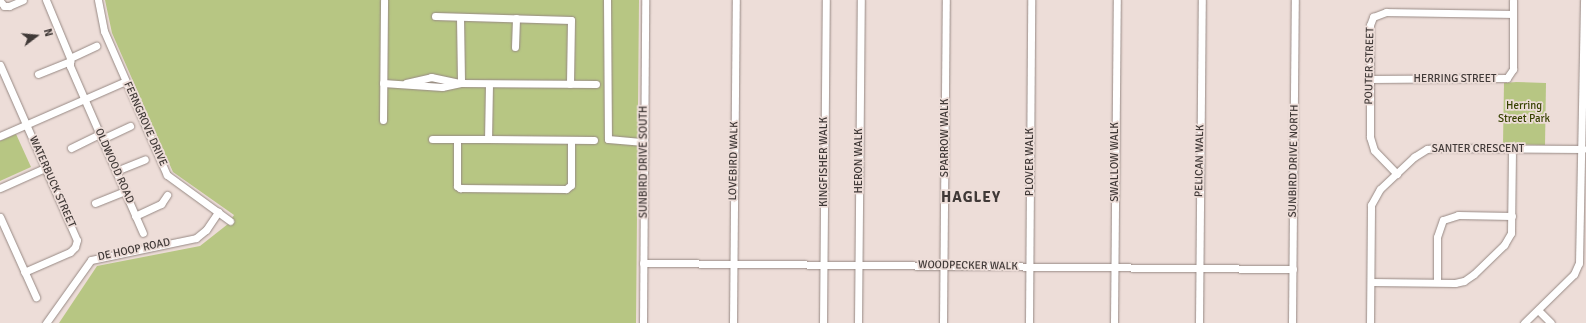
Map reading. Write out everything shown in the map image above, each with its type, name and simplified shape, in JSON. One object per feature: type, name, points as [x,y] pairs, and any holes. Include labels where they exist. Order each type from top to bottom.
[{"type":"street","points":[[0,1],[9,6],[23,0]]},
{"type":"street","name":"OLDWOOD ROAD","points":[[46,0],[70,59],[70,66],[143,233]]},
{"type":"street","name":"FERNGROVE DRIVE","points":[[98,0],[101,24],[168,177],[230,221]]},
{"type":"street","points":[[383,120],[384,0]]},
{"type":"street","points":[[607,0],[608,139],[644,142]]},
{"type":"street","name":"SUNBIRD DRIVE SOUTH","points":[[643,323],[645,0]]},
{"type":"street","name":"LOVEBIRD WALK","points":[[733,323],[736,0]]},
{"type":"street","name":"KINGFISHER WALK","points":[[823,323],[826,0]]},
{"type":"street","name":"HERON WALK","points":[[858,323],[861,0]]},
{"type":"street","name":"SPARROW WALK","points":[[943,323],[946,0]]},
{"type":"street","name":"PLOVER WALK","points":[[1029,323],[1031,0]]},
{"type":"street","name":"SWALLOW WALK","points":[[1114,323],[1117,0]]},
{"type":"street","name":"PELICAN WALK","points":[[1199,323],[1202,0]]},
{"type":"street","name":"SUNBIRD DRIVE NORTH","points":[[1292,323],[1295,0]]},
{"type":"street","name":"HERRING STREET","points":[[1370,79],[1507,78],[1513,69],[1513,0]]},
{"type":"street","points":[[1524,323],[1574,274],[1579,263],[1583,149],[1584,3]]},
{"type":"street","name":"POUTER STREET","points":[[1397,174],[1372,144],[1370,25],[1373,17],[1380,12],[1512,14]]},
{"type":"street","points":[[435,16],[571,20],[570,84]]},
{"type":"street","points":[[460,17],[461,83]]},
{"type":"street","points":[[516,18],[516,47]]},
{"type":"street","points":[[38,74],[96,46]]},
{"type":"street","name":"WATERBUCK STREET","points":[[0,64],[77,244],[70,252],[24,272]]},
{"type":"street","points":[[0,136],[126,81]]},
{"type":"street","points":[[383,83],[406,83],[436,87],[461,83],[596,84]]},
{"type":"street","points":[[488,139],[489,84]]},
{"type":"street","points":[[71,148],[130,126]]},
{"type":"street","points":[[432,139],[594,140]]},
{"type":"street","points":[[457,139],[457,186],[460,188],[537,189],[569,188],[571,140]]},
{"type":"street","name":"SANTER CRESCENT","points":[[1370,323],[1371,205],[1375,195],[1427,149],[1583,149]]},
{"type":"street","points":[[1371,282],[1460,282],[1474,274],[1507,242],[1511,233],[1512,149]]},
{"type":"street","points":[[116,171],[144,159]]},
{"type":"street","points":[[0,188],[45,168]]},
{"type":"street","points":[[95,203],[124,191]]},
{"type":"street","points":[[135,216],[161,204],[167,196]]},
{"type":"street","name":"DE HOOP ROAD","points":[[46,323],[91,260],[196,238],[206,230],[218,212]]},
{"type":"street","points":[[1437,282],[1437,237],[1443,220],[1458,215],[1512,216]]},
{"type":"street","points":[[0,217],[36,298]]},
{"type":"street","name":"WOODPECKER WALK","points":[[643,263],[1293,269]]},
{"type":"street","points":[[1538,310],[1550,323]]},
{"type":"green space","points":[[105,0],[639,0],[636,323],[59,323],[97,266],[200,246],[228,224],[234,215],[173,172],[112,33]]},
{"type":"green space","name":"Herring Street Park","points":[[1504,83],[1546,83],[1545,145],[1503,144]]},
{"type":"green space","points":[[16,134],[31,167],[0,181],[0,141]]},
{"type":"district","name":"HAGLEY","points":[[971,198]]}]
